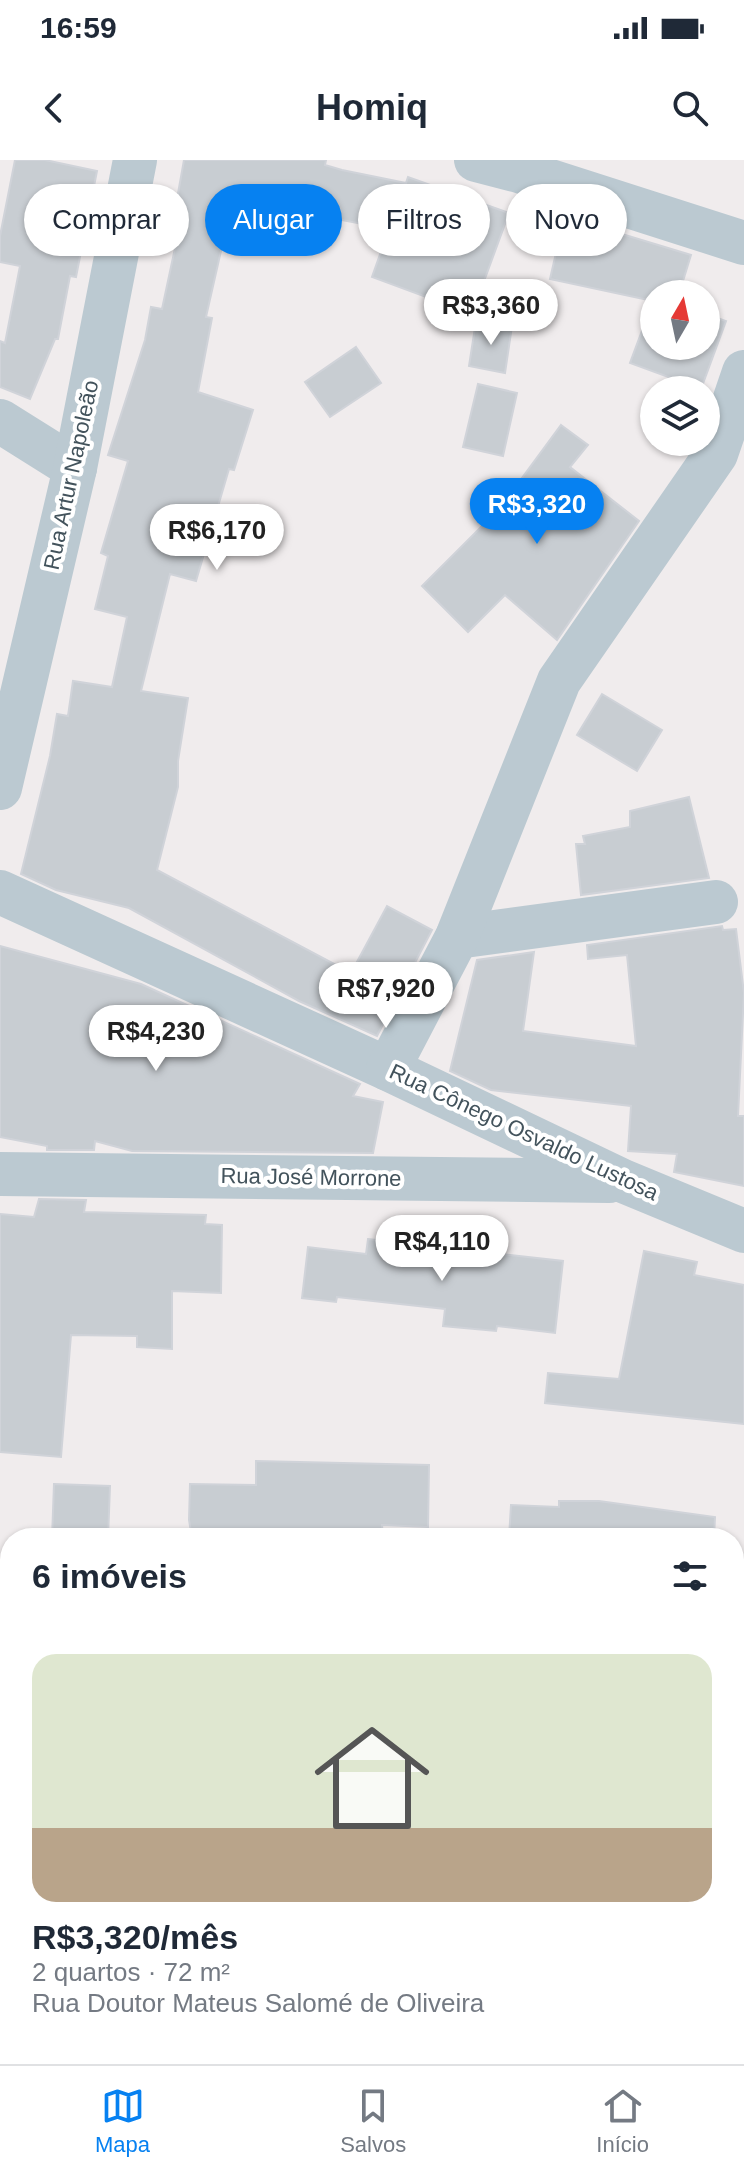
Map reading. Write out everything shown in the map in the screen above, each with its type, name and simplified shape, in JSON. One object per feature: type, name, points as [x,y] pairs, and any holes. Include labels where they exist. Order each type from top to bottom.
[{"type":"street","name":"Rua Artur Napoleão","points":[[0,788],[75,468],[135,160]]},
{"type":"street","points":[[476,160],[521,166],[744,243]]},
{"type":"street","points":[[388,1069],[457,937],[559,681],[716,454],[744,372]]},
{"type":"street","points":[[0,421],[75,468]]},
{"type":"street","name":"Rua Cônego Osvaldo Lustosa","points":[[0,892],[388,1069],[623,1181],[744,1231]]},
{"type":"street","points":[[457,937],[716,902]]},
{"type":"street","name":"Rua José Morrone","points":[[0,1174],[623,1181]]},
{"type":"building","points":[[15,160],[45,160],[97,171],[94,184],[24,184],[24,256],[80,256],[76,277],[70,276],[58,339],[55,339],[30,399],[0,387],[0,341],[5,343],[20,266],[0,262],[0,236]]},
{"type":"building","points":[[184,160],[326,160],[325,165],[342,170],[406,183],[408,177],[428,184],[358,184],[358,223],[342,220],[342,184],[205,184],[205,256],[220,256],[206,317],[212,318],[198,392],[253,410],[234,470],[229,469],[196,581],[170,574],[141,691],[188,698],[178,761],[178,787],[157,870],[351,973],[387,906],[432,930],[377,1036],[299,1001],[129,908],[56,890],[21,874],[57,714],[68,716],[73,681],[112,687],[127,617],[95,609],[108,556],[101,553],[128,461],[108,455],[145,340],[151,307],[162,309],[173,256],[189,256],[189,184],[180,184]]},
{"type":"building","points":[[490,206],[506,212],[506,221],[472,314],[372,277],[379,256],[490,256]]},
{"type":"building","points":[[627,236],[691,255],[683,280],[640,280],[640,298],[550,279],[555,256],[627,256]]},
{"type":"building","points":[[720,319],[726,321],[720,337]]},
{"type":"building","points":[[476,321],[512,326],[505,373],[469,366]]},
{"type":"building","points":[[640,336],[640,360],[712,360],[706,376],[666,376],[630,363]]},
{"type":"building","points":[[356,347],[381,383],[330,417],[305,382]]},
{"type":"building","points":[[478,384],[517,393],[503,456],[463,447]]},
{"type":"building","points":[[561,425],[588,445],[570,467],[639,521],[557,640],[505,595],[468,632],[422,586],[489,519],[488,524]]},
{"type":"building","points":[[602,694],[662,730],[637,771],[577,735]]},
{"type":"building","points":[[689,797],[709,878],[581,895],[576,844],[585,844],[583,836],[630,827],[630,811]]},
{"type":"building","points":[[722,926],[723,930],[736,929],[744,993],[738,1116],[744,1116],[744,1186],[674,1172],[677,1154],[628,1151],[631,1106],[491,1090],[450,1071],[477,960],[534,952],[523,1031],[636,1046],[627,955],[588,959],[587,945]]},
{"type":"building","points":[[0,946],[141,984],[360,1084],[353,1096],[383,1102],[373,1153],[132,1151],[95,1141],[94,1150],[47,1150],[47,1146],[0,1137]]},
{"type":"building","points":[[39,1199],[86,1200],[84,1212],[206,1215],[205,1224],[222,1225],[221,1293],[172,1291],[172,1349],[137,1347],[137,1336],[71,1335],[61,1457],[0,1452],[0,1214],[34,1217]]},
{"type":"building","points":[[368,1239],[563,1261],[555,1333],[497,1326],[496,1331],[443,1326],[445,1309],[337,1297],[336,1302],[302,1298],[308,1247],[366,1254]]},
{"type":"building","points":[[644,1251],[697,1262],[694,1275],[744,1285],[744,1424],[545,1403],[548,1373],[619,1379]]},
{"type":"building","points":[[256,1461],[429,1465],[428,1527],[190,1528],[190,1484],[256,1485]]},
{"type":"building","points":[[54,1484],[110,1486],[108,1528],[52,1528]]},
{"type":"building","points":[[559,1501],[599,1501],[715,1517],[714,1528],[510,1528],[511,1505],[559,1507]]}]
